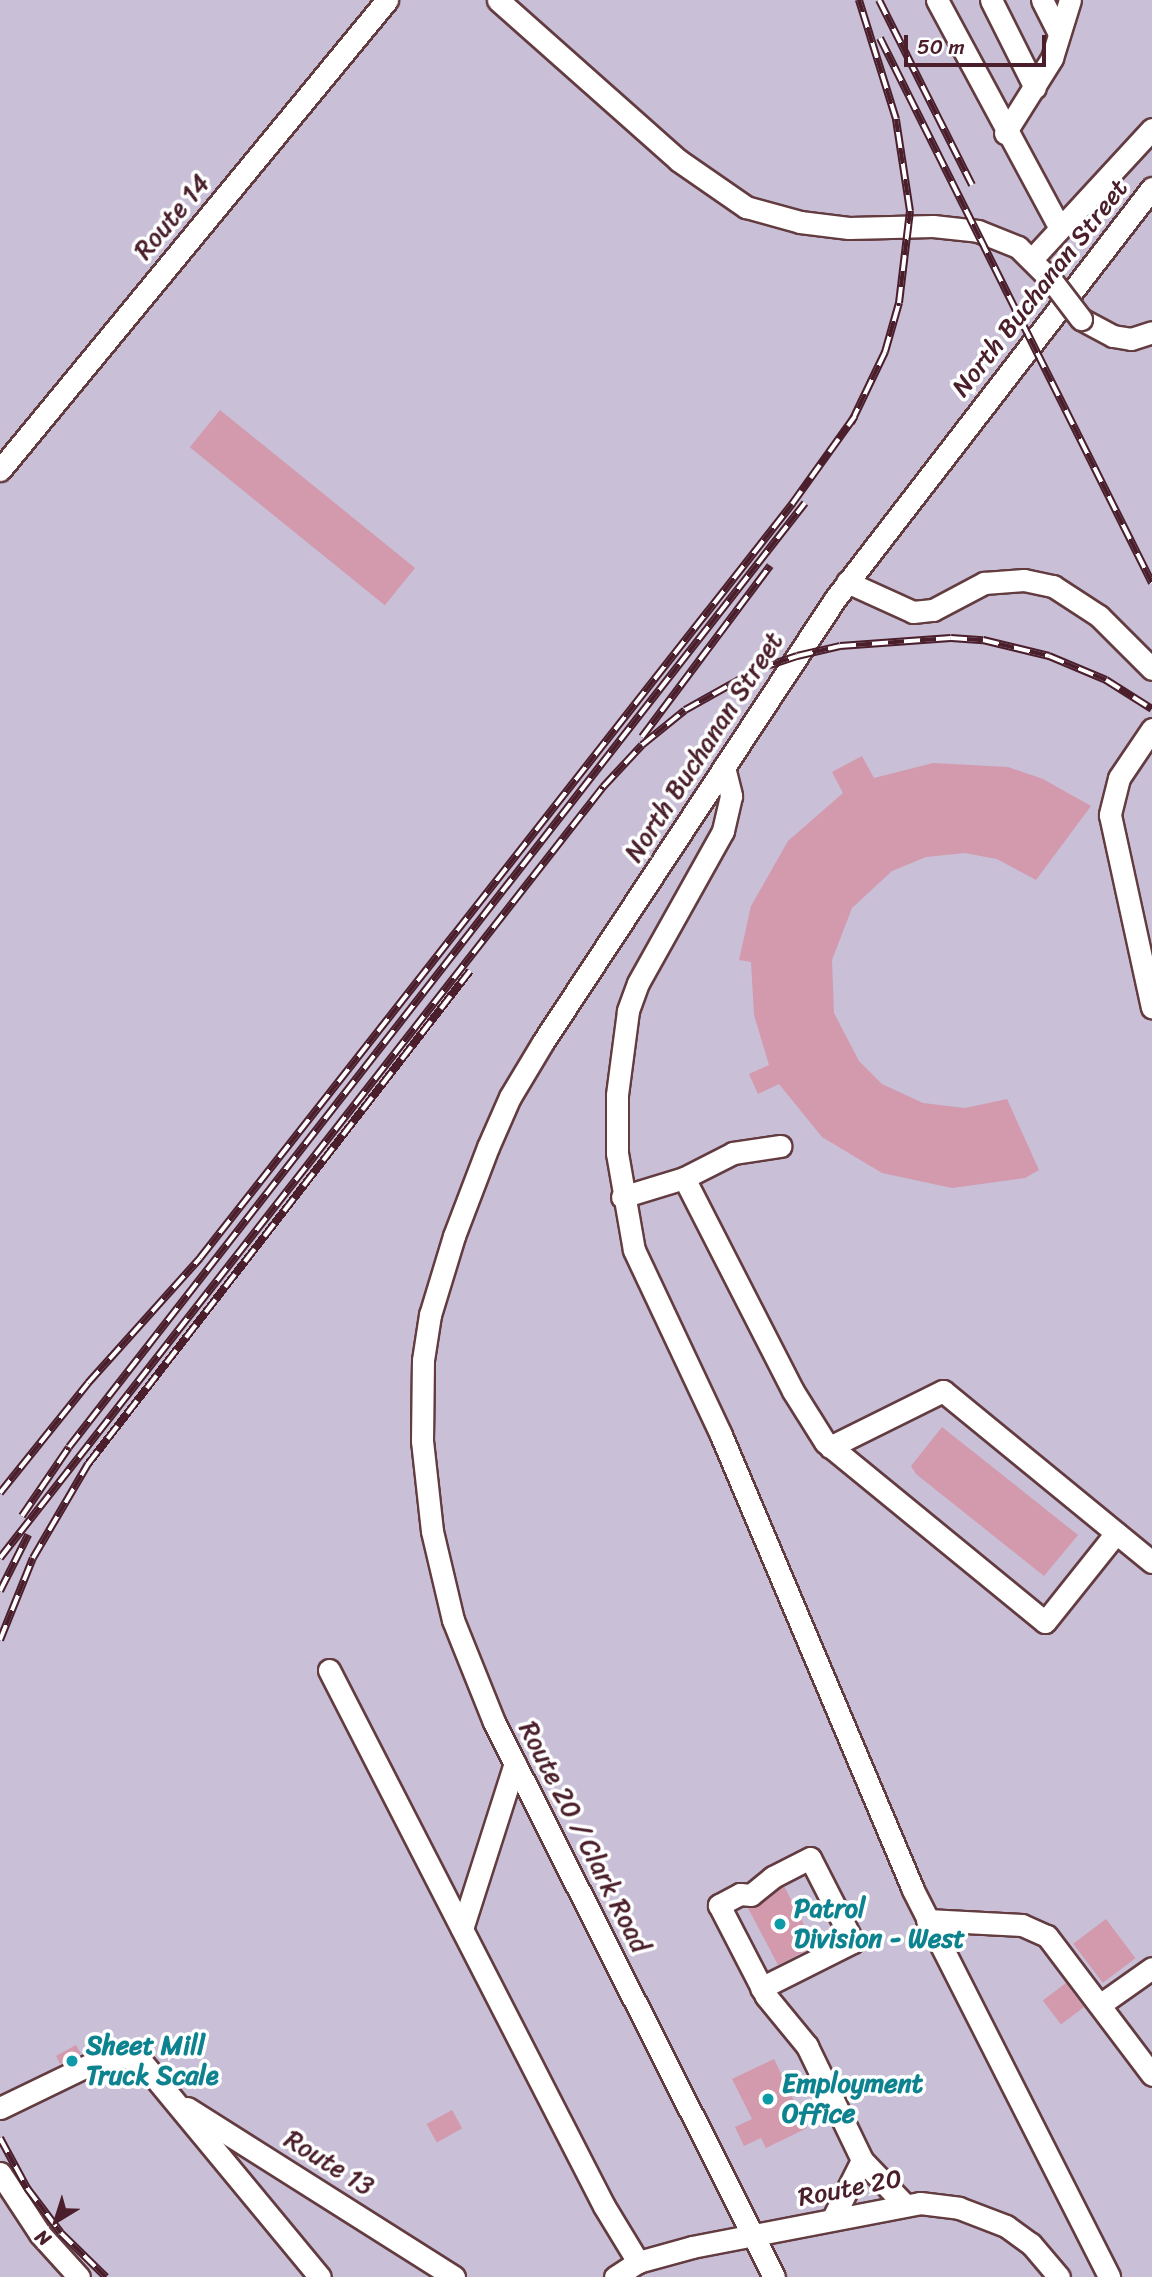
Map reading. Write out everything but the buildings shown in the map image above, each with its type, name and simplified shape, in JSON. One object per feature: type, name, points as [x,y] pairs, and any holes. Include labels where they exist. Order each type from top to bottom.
[{"type":"street","name":"Route 14","points":[[0,470],[387,0]]},
{"type":"street","points":[[498,0],[678,160],[746,207],[800,222],[849,228],[933,226],[978,231],[998,237],[1032,259],[1081,319],[1113,336],[1131,339],[1152,332]]},
{"type":"street","points":[[937,0],[1006,133],[1060,228]]},
{"type":"street","points":[[991,0],[1035,88]]},
{"type":"street","points":[[1042,0],[1059,34]]},
{"type":"street","points":[[1006,133],[1035,88],[1059,34],[1070,0]]},
{"type":"street","points":[[1032,259],[1152,130]]},
{"type":"street","name":"North Buchanan Street","points":[[422,1397],[423,1360],[439,1280],[510,1097],[724,766],[847,582],[1152,188]]},
{"type":"street","points":[[847,582],[913,611],[933,610],[984,583],[1024,580],[1053,586],[1099,616],[1152,669]]},
{"type":"street","points":[[1152,729],[1119,778],[1110,815],[1152,1007]]},
{"type":"street","points":[[724,766],[731,796],[723,831],[638,983],[628,1011],[617,1095],[622,1197],[641,1268],[721,1435],[927,1920],[1109,2277]]},
{"type":"street","points":[[622,1197],[684,1178],[733,1153],[780,1146]]},
{"type":"street","points":[[684,1178],[793,1391],[830,1447],[1045,1622],[1116,1533]]},
{"type":"street","points":[[830,1447],[943,1391],[1152,1562]]},
{"type":"street","name":"Route 20 / Clark Road","points":[[422,1397],[426,1486],[441,1573],[474,1674],[515,1763],[774,2277]]},
{"type":"street","points":[[329,1670],[604,2206],[638,2262]]},
{"type":"street","points":[[462,1930],[515,1763]]},
{"type":"street","points":[[761,1988],[853,1942],[810,1858],[773,1877],[751,1895],[740,1894],[719,1905],[761,1988],[807,2046],[862,2160],[905,2205]]},
{"type":"street","points":[[927,1920],[1021,1926],[1041,1932],[1060,1949],[1152,2075]]},
{"type":"street","points":[[1101,2004],[1152,1968]]},
{"type":"street","name":"Route 13","points":[[0,2108],[113,2056],[142,2062],[320,2277]]},
{"type":"street","name":"Route 13","points":[[172,2099],[454,2277]]},
{"type":"street","points":[[833,2218],[862,2160]]},
{"type":"street","points":[[0,2173],[40,2234],[79,2277]]},
{"type":"street","name":"Route 20","points":[[754,2236],[905,2205],[943,2205],[990,2218],[1031,2244],[1059,2277]]},
{"type":"street","points":[[615,2277],[638,2262],[754,2236]]},
{"type":"shaded area","points":[[0,0],[1152,0],[1152,2277],[0,2277]]},
{"type":"railway","points":[[851,423],[885,352],[899,303],[910,211],[896,119],[859,0]]},
{"type":"railway","points":[[879,0],[972,185]]},
{"type":"railway","points":[[880,38],[1152,583]]},
{"type":"railway","points":[[0,1493],[88,1383],[200,1258],[792,504],[855,416]]},
{"type":"railway","points":[[22,1516],[69,1447],[805,503]]},
{"type":"railway","points":[[642,737],[770,566]]},
{"type":"railway","points":[[0,1558],[603,787],[642,745],[685,710],[758,669],[797,656],[840,646],[951,638],[983,640],[1049,656],[1106,680],[1152,709]]},
{"type":"railway","points":[[0,1640],[33,1558],[88,1464],[470,971]]},
{"type":"railway","points":[[0,1591],[28,1535]]},
{"type":"railway","points":[[0,2138],[27,2188],[61,2233],[106,2277]]},
{"type":"place","name":"Patrol Division - West","points":[[780,1924]]},
{"type":"place","name":"Sheet Mill Truck Scale","points":[[72,2061]]},
{"type":"place","name":"Employment Office","points":[[768,2099]]}]
